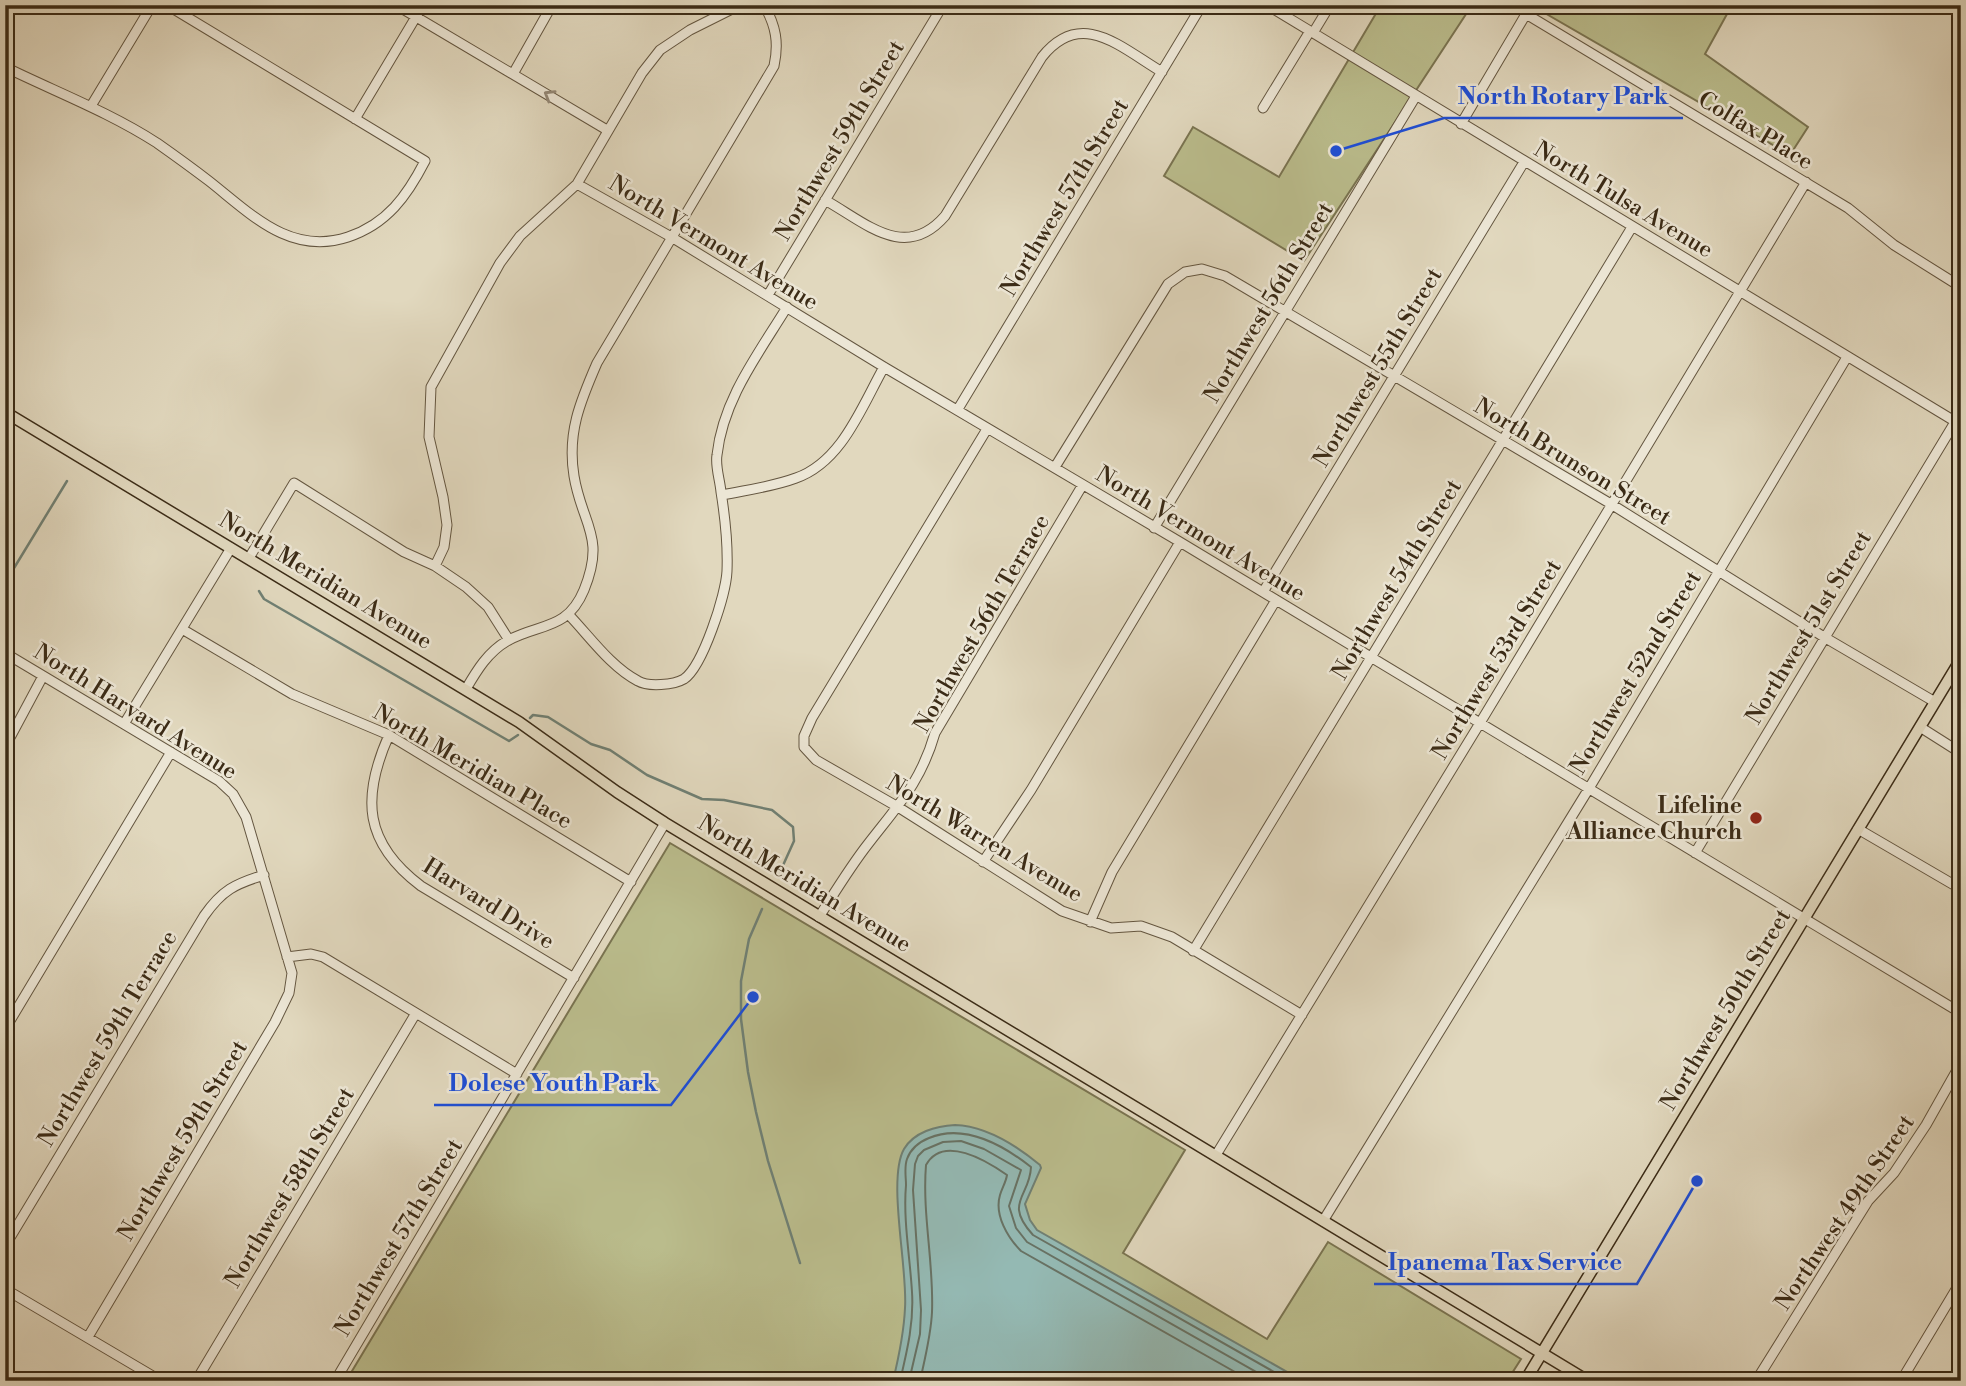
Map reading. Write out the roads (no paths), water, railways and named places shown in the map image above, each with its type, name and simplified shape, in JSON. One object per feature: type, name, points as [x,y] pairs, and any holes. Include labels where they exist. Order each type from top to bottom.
[{"type":"main road","name":"North Meridian Avenue","points":[[5,412],[519,722],[665,823],[1588,1381]]},
{"type":"main road","name":"Northwest 50th Street","points":[[1525,1381],[1961,659]]},
{"type":"street","points":[[91,106],[152,5]]},
{"type":"street","points":[[5,67],[91,106],[156,143],[252,216],[288,237],[320,243],[363,232],[383,220],[401,201],[425,161],[166,5]]},
{"type":"street","points":[[396,5],[607,130]]},
{"type":"street","points":[[355,119],[423,5]]},
{"type":"street","points":[[513,74],[552,5]]},
{"type":"street","points":[[435,566],[444,547],[447,526],[429,437],[431,387],[500,263],[520,236],[577,184],[642,73],[660,50],[690,30],[740,5]]},
{"type":"street","points":[[466,689],[476,670],[493,651],[509,640],[540,630],[569,615],[583,593],[592,568],[593,537],[574,477],[572,438],[576,410],[597,363],[774,66],[776,33],[765,5]]},
{"type":"street","name":"Northwest 59th Street","points":[[768,295],[943,5]]},
{"type":"street","name":"Northwest 57th Street","points":[[958,409],[1202,5]]},
{"type":"street","name":"North Tulsa Avenue","points":[[1267,5],[1958,423]]},
{"type":"street","points":[[1263,108],[1330,5]]},
{"type":"street","name":"Colfax Place","points":[[1461,124],[1527,14],[1806,182],[1847,208],[1913,258],[1961,287]]},
{"type":"street","points":[[825,200],[887,235],[904,239],[919,237],[934,229],[945,216],[1042,57],[1054,41],[1068,34],[1085,32],[1102,36],[1162,72]]},
{"type":"street","name":"Northwest 56th Street","points":[[1154,528],[1416,96]]},
{"type":"street","name":"Northwest 55th Street","points":[[1263,592],[1524,162]]},
{"type":"street","name":"Northwest 53rd Street","points":[[1216,1155],[1806,182]]},
{"type":"street","name":"North Vermont Avenue","points":[[577,184],[673,237],[884,367],[1055,467],[1082,486],[1180,542],[1804,919]]},
{"type":"street","name":"Northwest 54th Street","points":[[1193,951],[1632,227]]},
{"type":"street","name":"North Brunson Street","points":[[1055,467],[1168,284],[1185,272],[1202,269],[1226,276],[1935,702]]},
{"type":"street","points":[[569,615],[620,668],[640,683],[660,685],[685,679],[699,659],[723,598],[727,572],[722,495],[716,458],[721,433],[734,394],[787,307]]},
{"type":"street","name":"Northwest 52nd Street","points":[[1322,1221],[1588,790],[1847,357]]},
{"type":"street","points":[[722,495],[797,478],[827,459],[840,445],[884,367]]},
{"type":"street","name":"Northwest 51st Street","points":[[1695,853],[1824,637],[1958,423]]},
{"type":"street","name":"North Warren Avenue","points":[[987,429],[812,718],[803,736],[804,747],[816,760],[898,807],[1062,911],[1111,928],[1141,926],[1172,937],[1302,1015]]},
{"type":"street","points":[[249,558],[294,483],[404,552],[435,566],[466,587],[488,607],[509,640]]},
{"type":"street","name":"Northwest 56th Terrace","points":[[818,916],[866,846],[914,785],[935,733],[1082,486]]},
{"type":"street","points":[[983,862],[1031,790],[1180,542]]},
{"type":"street","points":[[124,724],[231,548]]},
{"type":"street","points":[[1090,922],[1112,872],[1276,600]]},
{"type":"street","name":"North Meridian Place","points":[[182,629],[292,694],[389,736],[631,882]]},
{"type":"street","name":"North Harvard Avenue","points":[[5,653],[219,781],[233,794],[243,808],[287,957]]},
{"type":"street","points":[[5,747],[43,676]]},
{"type":"street","points":[[1920,727],[1961,752]]},
{"type":"street","name":"Harvard Drive","points":[[389,736],[377,762],[370,795],[374,822],[381,842],[400,870],[421,886],[573,978]]},
{"type":"street","points":[[5,1029],[171,752]]},
{"type":"street","name":"Northwest 57th Street","points":[[335,1381],[665,823]]},
{"type":"street","points":[[1858,829],[1961,888]]},
{"type":"street","name":"Northwest 59th Terrace","points":[[5,1246],[204,916],[216,899],[236,884],[264,875]]},
{"type":"street","points":[[1804,919],[1961,1013]]},
{"type":"street","points":[[287,957],[311,954],[323,957],[517,1074]]},
{"type":"street","name":"Northwest 59th Street","points":[[88,1337],[275,1022],[289,993],[292,973],[287,957]]},
{"type":"street","name":"Northwest 58th Street","points":[[196,1381],[416,1013]]},
{"type":"street","name":"Northwest 49th Street","points":[[1756,1381],[1868,1201],[1894,1173],[1926,1125],[1961,1063]]},
{"type":"street","points":[[1901,1381],[1961,1280]]},
{"type":"street","points":[[5,1289],[162,1381]]},
{"type":"water","points":[[955,1125],[978,1129],[1000,1138],[1040,1165],[1025,1204],[1030,1220],[1037,1230],[1303,1381],[893,1381],[905,1308],[897,1181],[899,1163],[904,1149],[914,1138],[933,1129]]},
{"type":"waterway","points":[[5,612],[11,573],[67,481]]},
{"type":"waterway","points":[[259,591],[264,599],[509,741],[518,735]]},
{"type":"waterway","points":[[530,718],[533,715],[548,717],[591,744],[610,750],[647,775],[702,799],[724,800],[772,810],[793,827],[794,841],[780,872]]},
{"type":"waterway","points":[[762,909],[749,939],[741,981],[741,1019],[756,1112],[768,1161],[800,1263]]},
{"type":"place","name":"North Rotary Park","points":[[1336,151]]},
{"type":"place","name":"Lifeline Alliance Church","points":[[1756,818]]},
{"type":"place","name":"Dolese Youth Park","points":[[753,997]]},
{"type":"place","name":"Ipanema Tax Service","points":[[1697,1181]]}]
